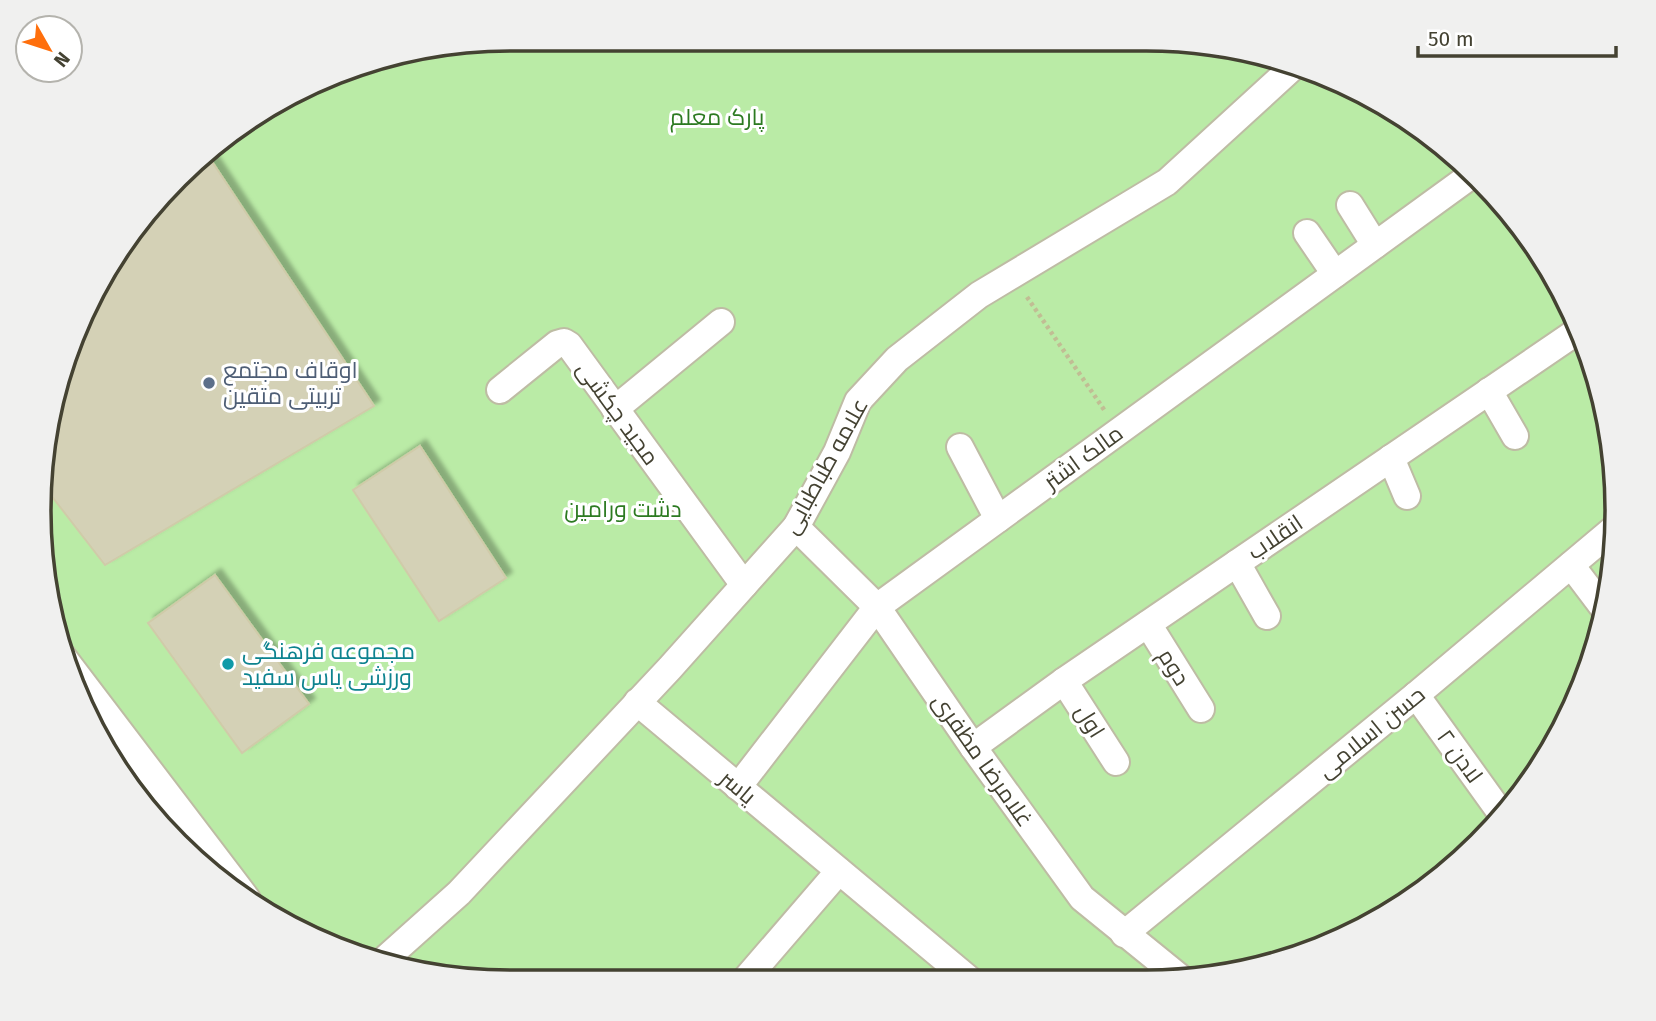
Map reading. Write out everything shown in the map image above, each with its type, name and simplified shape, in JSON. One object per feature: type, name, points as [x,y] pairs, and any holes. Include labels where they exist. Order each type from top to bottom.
[{"type":"street","name":"علامه طباطبایی","points":[[390,954],[459,893],[796,527],[837,452],[858,401],[897,359],[979,296],[1167,182],[1286,73]]},
{"type":"street","name":"مالک اشتر","points":[[738,787],[877,607],[1465,180]]},
{"type":"street","points":[[1350,205],[1375,245]]},
{"type":"street","points":[[1307,233],[1335,274]]},
{"type":"street","points":[[615,409],[722,322]]},
{"type":"street","name":"انقلاب","points":[[973,747],[1064,681],[1570,336]]},
{"type":"street","name":"مجید چکشی","points":[[500,390],[557,344],[564,342],[744,585]]},
{"type":"street","points":[[1489,391],[1515,436]]},
{"type":"street","points":[[960,447],[998,519]]},
{"type":"street","points":[[1391,458],[1407,496]]},
{"type":"street","name":"غلامرضا مظفری","points":[[796,527],[877,607],[973,747],[1082,898],[1169,969]]},
{"type":"street","name":"حسن اسلامی","points":[[1124,934],[1604,537]]},
{"type":"street","points":[[1237,563],[1266,616]]},
{"type":"street","points":[[1570,565],[1596,599]]},
{"type":"street","name":"دوم","points":[[1147,624],[1201,709]]},
{"type":"street","name":"اول","points":[[1064,681],[1116,762]]},
{"type":"street","name":"لادن ۲","points":[[1416,695],[1497,807]]},
{"type":"street","name":"یاسر","points":[[637,702],[958,970]]},
{"type":"street","points":[[95,708],[142,781],[213,861]]},
{"type":"street","points":[[754,970],[839,871]]},
{"type":"path","points":[[1013,275],[1118,431]]},
{"type":"green space","name":"دشت ورامین","points":[[480,52],[1176,52],[1235,60],[1293,75],[1349,98],[1401,128],[1471,185],[1528,255],[1558,307],[1570,335],[1590,392],[1596,421],[1605,510],[1596,600],[1590,629],[1570,686],[1558,714],[1528,766],[1471,836],[1425,875],[1375,909],[1321,935],[1264,955],[1176,969],[480,969],[421,961],[363,946],[307,923],[255,893],[185,836],[146,790],[128,766],[98,714],[75,658],[60,600],[52,541],[52,480],[66,392],[98,307],[128,255],[165,207],[207,165],[255,128],[307,98],[335,86],[392,66]]},
{"type":"building","name":"اوقاف مجتمع تربیتی متقین","points":[[212,161],[374,406],[105,565],[51,496],[55,450],[66,392],[98,307],[128,255],[165,207]]},
{"type":"building","points":[[420,446],[506,578],[439,621],[353,490]]},
{"type":"building","name":"مجموعه فرهنگی ورزشی یاس سفید","points":[[215,575],[309,704],[242,753],[148,623]]},
{"type":"place","name":"اوقاف مجتمع تربیتی متقین","points":[[209,383]]},
{"type":"place","name":"مجموعه فرهنگی ورزشی یاس سفید","points":[[228,664]]},
{"type":"park label","name":"پارک معلم","points":[[717,117]]}]
